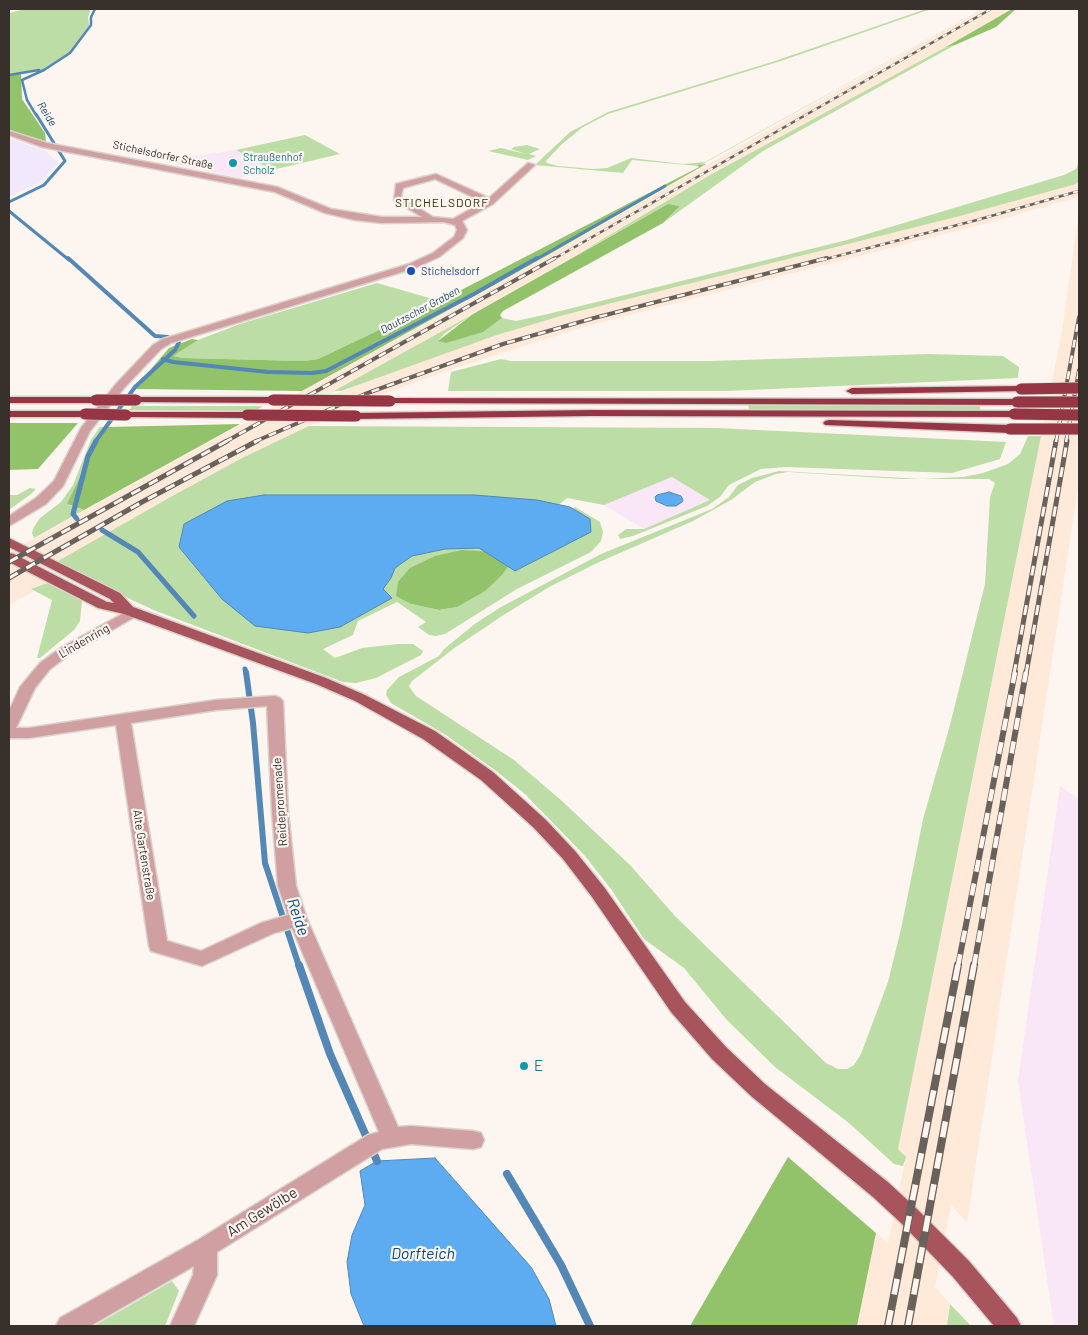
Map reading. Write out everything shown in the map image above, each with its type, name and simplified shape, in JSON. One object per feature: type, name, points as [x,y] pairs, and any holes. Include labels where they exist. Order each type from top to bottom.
[{"type":"highway","points":[[679,401],[764,394],[1079,388]]},
{"type":"highway","points":[[9,400],[1079,402]]},
{"type":"highway","points":[[592,413],[944,428],[1079,429]]},
{"type":"highway","points":[[9,414],[356,416],[592,413],[1079,414]]},
{"type":"main road","points":[[9,542],[115,596],[130,611]]},
{"type":"main road","points":[[9,557],[103,606],[130,611],[306,675],[360,698],[428,735],[487,776],[540,824],[569,855],[598,892],[678,1007],[719,1053],[758,1090],[873,1184],[909,1216],[961,1269],[1009,1326]]},
{"type":"street","name":"Stichelsdorfer Straße","points":[[9,133],[50,146],[277,190],[328,211],[355,217],[382,220],[430,218],[456,221]]},
{"type":"street","points":[[9,522],[41,501],[59,483],[86,430],[120,386],[157,347],[167,341],[412,266],[436,255],[458,238],[462,230],[461,225],[456,221],[490,202],[531,165]]},
{"type":"street","name":"Stichelsdorfer Straße","points":[[430,218],[397,198],[399,186],[436,176],[490,202]]},
{"type":"street","name":"Lindenring","points":[[9,726],[28,687],[45,666],[130,611]]},
{"type":"street","name":"Reidepromenade","points":[[123,719],[216,705],[275,701],[280,812],[287,886],[294,920],[376,1143]]},
{"type":"street","points":[[9,733],[123,719]]},
{"type":"street","name":"Alte Gartenstraße","points":[[123,719],[158,946],[202,960],[268,928],[294,920]]},
{"type":"street","points":[[376,1143],[411,1135],[473,1140]]},
{"type":"street","name":"Am Gewölbe","points":[[68,1326],[206,1247],[376,1143]]},
{"type":"street","points":[[182,1326],[205,1275],[206,1247]]},
{"type":"shaded area","points":[[982,9],[1012,9],[946,47],[710,175],[573,257],[320,400],[419,361],[564,315],[960,216],[1079,182],[1079,199],[1075,198],[980,225],[583,327],[455,368],[394,390],[309,426],[244,457],[174,495],[34,575],[48,583],[9,605],[9,552],[456,307]]},
{"type":"shaded area","points":[[9,138],[46,151],[59,164],[50,170],[42,182],[9,196]]},
{"type":"shaded area","points":[[236,150],[272,170],[238,178],[170,163],[182,158]]},
{"type":"shaded area","points":[[1079,213],[1079,480],[967,1222],[951,1205],[935,1287],[950,1304],[947,1326],[857,1326],[876,1233],[888,1243],[906,1158],[898,1149],[1062,331]]},
{"type":"shaded area","points":[[672,477],[710,500],[644,529],[604,505]]},
{"type":"shaded area","points":[[1060,786],[1079,799],[1079,1326],[1054,1326],[1018,1081]]},
{"type":"green space","points":[[26,9],[91,9],[88,17],[89,25],[69,53],[42,70],[9,74],[9,13]]},
{"type":"green space","points":[[926,9],[931,9],[781,61],[608,114],[583,127],[562,144],[546,161],[558,166],[593,169],[607,168],[631,158],[683,164],[705,162],[982,9],[699,166],[632,160],[623,173],[535,165],[570,132],[608,112],[775,61]]},
{"type":"green space","points":[[1012,9],[1016,9],[996,27],[946,47]]},
{"type":"green space","points":[[955,45],[763,151],[663,223],[680,206],[668,204],[573,257],[710,175],[946,47]]},
{"type":"green space","points":[[21,73],[22,99],[45,133],[46,142],[9,132],[9,75]]},
{"type":"green space","points":[[305,135],[340,154],[272,170],[236,150]]},
{"type":"green space","points":[[527,145],[540,149],[529,154],[536,156],[528,160],[488,151],[501,148],[526,154],[511,149]]},
{"type":"green space","points":[[1079,162],[1079,182],[1076,184],[960,216],[564,315],[497,335],[341,391],[334,391],[473,314],[444,334],[438,341],[482,332],[502,318],[516,321],[548,314],[847,240],[1064,175],[1076,169]]},
{"type":"green space","points":[[706,164],[548,255],[302,391],[134,389],[169,348],[192,339],[198,340],[173,356],[183,358],[304,361],[318,359],[440,301],[699,167],[698,165]]},
{"type":"green space","points":[[668,204],[680,206],[663,223],[503,311],[500,315],[502,318],[483,332],[446,343],[438,341],[473,314]]},
{"type":"green space","points":[[377,283],[440,301],[318,359],[304,361],[183,358],[172,356],[198,340],[240,324]]},
{"type":"green space","points":[[928,354],[1003,356],[1019,367],[1018,378],[727,391],[448,391],[451,372],[501,359],[511,361],[711,361]]},
{"type":"green space","points":[[748,405],[980,406],[980,411],[749,410]]},
{"type":"green space","points":[[132,406],[263,406],[255,411],[129,410]]},
{"type":"green space","points":[[9,423],[78,423],[38,469],[9,470]]},
{"type":"green space","points":[[240,424],[84,510],[67,504],[100,436],[107,427]]},
{"type":"green space","points":[[309,426],[717,428],[1006,442],[1000,459],[952,473],[785,467],[761,469],[729,485],[720,497],[707,506],[633,536],[620,539],[618,535],[626,529],[644,529],[710,500],[672,477],[604,505],[567,498],[556,507],[264,498],[386,578],[398,562],[417,551],[452,543],[478,545],[491,552],[411,604],[439,610],[457,607],[575,507],[600,522],[603,532],[601,541],[591,552],[517,589],[445,634],[429,635],[418,627],[426,622],[397,602],[358,621],[353,635],[323,649],[335,658],[362,648],[398,644],[413,644],[423,651],[421,655],[376,678],[356,683],[343,682],[156,611],[58,561],[244,457]]},
{"type":"green space","points":[[100,427],[107,427],[100,436],[68,505],[84,510],[34,538],[32,533],[40,518],[61,502],[73,485],[91,440]]},
{"type":"green space","points":[[1028,436],[1041,436],[898,1149],[906,1157],[903,1166],[894,1164],[849,1123],[775,1067],[726,1019],[684,968],[644,939],[611,889],[585,856],[525,794],[446,735],[391,703],[386,695],[387,690],[399,677],[439,656],[444,649],[476,623],[501,607],[601,554],[712,509],[729,497],[738,485],[752,478],[779,471],[922,479],[963,477],[983,473],[1008,464],[1020,454]],"holes":[[[788,472],[901,479],[989,479],[995,483],[990,497],[985,584],[950,725],[923,819],[901,929],[888,982],[861,1054],[854,1065],[847,1069],[838,1069],[826,1063],[675,916],[630,865],[562,801],[514,760],[416,696],[409,686],[412,681],[453,649],[551,586],[597,563],[693,521],[731,500],[755,482],[776,474]]]},
{"type":"green space","points":[[30,488],[36,489],[9,510],[9,495],[17,495]]},
{"type":"green space","points":[[462,550],[491,552],[510,564],[501,576],[485,591],[457,607],[439,610],[411,604],[396,596],[398,582],[410,568],[435,556]]},
{"type":"green space","points":[[48,583],[82,601],[80,621],[74,630],[40,658],[37,658],[52,600],[31,589]]},
{"type":"green space","points":[[788,1157],[876,1233],[857,1326],[690,1326]]},
{"type":"green space","points":[[172,1281],[179,1291],[165,1326],[94,1326]]},
{"type":"green space","points":[[950,1304],[971,1326],[947,1326]]},
{"type":"water","points":[[669,492],[681,496],[682,502],[676,506],[667,506],[656,501],[655,497],[657,495]]},
{"type":"water","points":[[264,495],[474,495],[537,500],[570,507],[590,519],[591,532],[515,571],[479,548],[445,549],[412,556],[395,568],[383,589],[392,598],[340,627],[308,633],[255,626],[222,599],[179,547],[184,524],[227,501]]},
{"type":"water","name":"Dorfteich","points":[[435,1158],[531,1267],[549,1299],[556,1326],[364,1326],[351,1294],[347,1262],[352,1235],[365,1205],[360,1171],[377,1161]]},
{"type":"waterway","name":"Reide","points":[[36,115],[27,100],[22,80],[44,70],[70,53],[91,25],[91,17],[95,9]]},
{"type":"waterway","points":[[9,75],[39,70]]},
{"type":"waterway","name":"Reide","points":[[9,202],[44,185],[65,161],[36,114]]},
{"type":"waterway","name":"Dautzscher Graben","points":[[535,260],[665,186]]},
{"type":"waterway","name":"Reide","points":[[9,211],[69,260]]},
{"type":"waterway","name":"Reide","points":[[68,258],[155,336],[168,337]]},
{"type":"waterway","name":"Dautzscher Graben","points":[[165,360],[268,372],[312,373],[326,371],[474,294],[537,258]]},
{"type":"waterway","name":"Reide","points":[[165,360],[175,350],[179,342]]},
{"type":"waterway","name":"Reide","points":[[95,442],[135,387],[165,360]]},
{"type":"waterway","name":"Reide","points":[[77,519],[73,514],[88,456],[96,441]]},
{"type":"waterway","name":"Reide","points":[[102,530],[138,552],[194,616]]},
{"type":"waterway","name":"Reide","points":[[245,669],[246,674]]},
{"type":"waterway","name":"Reide","points":[[246,672],[253,723],[265,863],[299,966]]},
{"type":"waterway","name":"Reide","points":[[299,965],[330,1054],[377,1161]]},
{"type":"waterway","points":[[507,1174],[561,1265],[590,1326]]},
{"type":"railway","points":[[552,260],[991,9]]},
{"type":"railway","points":[[822,260],[977,220],[1079,191]]},
{"type":"railway","points":[[225,442],[555,258]]},
{"type":"railway","points":[[254,442],[365,394],[503,344],[594,318],[827,258]]},
{"type":"railway","points":[[1056,442],[1079,317]]},
{"type":"railway","points":[[1066,442],[1079,370]]},
{"type":"railway","points":[[9,562],[227,441]]},
{"type":"railway","points":[[9,578],[142,502],[257,441]]},
{"type":"railway","points":[[1014,674],[1056,441]]},
{"type":"railway","points":[[1026,674],[1067,441]]},
{"type":"railway","points":[[958,966],[1015,672]]},
{"type":"railway","points":[[974,966],[1026,672]]},
{"type":"railway","points":[[888,1326],[958,965]]},
{"type":"railway","points":[[908,1326],[974,965]]},
{"type":"place","name":"Straußenhof Scholz","points":[[233,163]]},
{"type":"place","name":"Stichelsdorf","points":[[411,271]]},
{"type":"place","name":"E","points":[[524,1066]]},
{"type":"district","name":"STICHELSDORF","points":[[442,203]]}]
